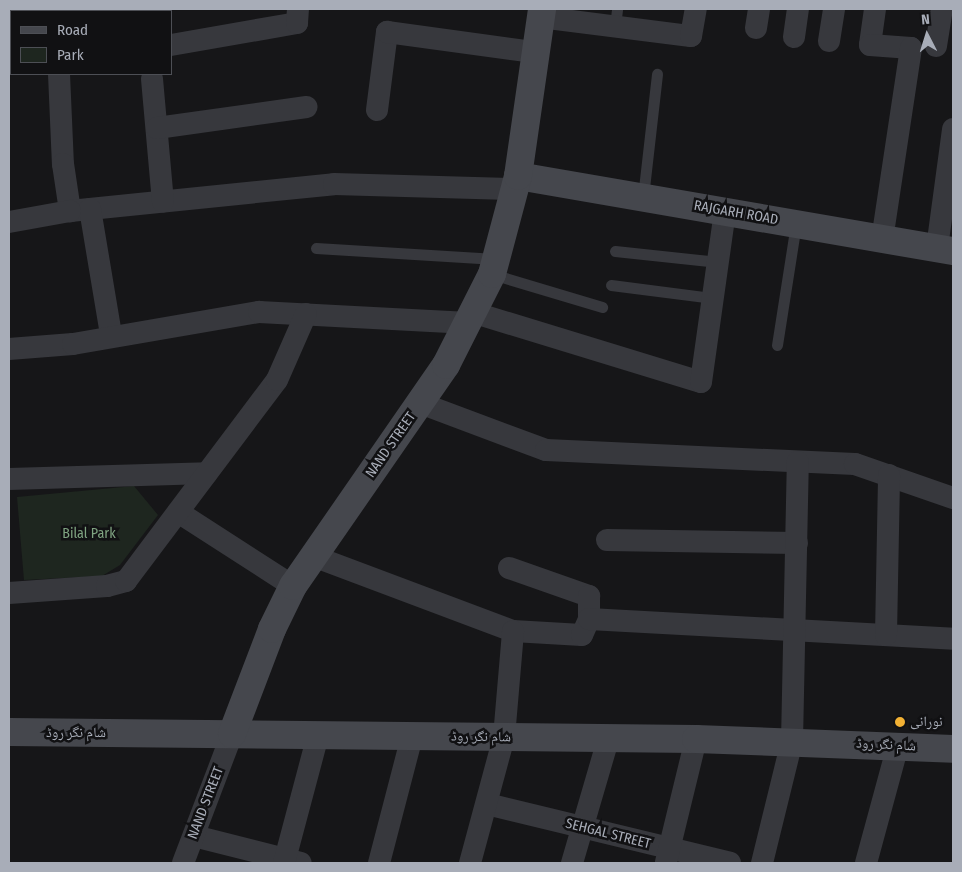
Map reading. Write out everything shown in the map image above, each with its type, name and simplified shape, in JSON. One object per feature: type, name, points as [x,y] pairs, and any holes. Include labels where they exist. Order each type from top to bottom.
[{"type":"street","points":[[172,45],[297,23],[298,9]]},
{"type":"street","points":[[541,13],[616,18],[691,36],[696,9]]},
{"type":"street","points":[[794,37],[798,9]]},
{"type":"street","points":[[829,41],[834,9]]},
{"type":"street","points":[[875,9],[870,45],[911,48],[882,239]]},
{"type":"street","points":[[936,46],[942,9]]},
{"type":"street","name":"NAND STREET","points":[[183,863],[272,629],[293,586],[420,404],[472,318],[495,266],[516,182],[533,52],[541,13]]},
{"type":"street","points":[[377,110],[387,32],[533,52]]},
{"type":"street","points":[[59,75],[63,164],[80,210],[111,334]]},
{"type":"street","points":[[152,79],[163,202]]},
{"type":"street","points":[[157,128],[307,106]]},
{"type":"street","points":[[945,250],[953,129]]},
{"type":"street","points":[[9,222],[80,210],[334,184],[516,182]]},
{"type":"street","name":"RAJGARH ROAD","points":[[516,182],[643,197],[945,250]]},
{"type":"street","points":[[9,349],[73,344],[111,334],[259,312],[472,318],[701,382],[725,211]]},
{"type":"street","points":[[9,593],[107,586],[126,581],[277,380],[306,314]]},
{"type":"street","points":[[420,404],[546,450],[855,464],[953,498]]},
{"type":"street","points":[[762,863],[792,741],[796,630],[798,462]]},
{"type":"street","points":[[9,479],[206,473]]},
{"type":"street","points":[[886,635],[889,475]]},
{"type":"street","points":[[178,512],[293,586]]},
{"type":"street","points":[[607,540],[797,543]]},
{"type":"street","points":[[313,556],[513,631],[582,635],[589,619],[589,596],[509,568]]},
{"type":"street","points":[[589,619],[953,639]]},
{"type":"street","points":[[470,863],[504,737],[513,631]]},
{"type":"street","name":"شام نگر روڈ","points":[[9,732],[504,737],[608,740],[696,739],[898,745],[953,749]]},
{"type":"street","points":[[194,836],[290,862],[318,735]]},
{"type":"street","points":[[379,863],[412,736]]},
{"type":"street","points":[[668,856],[696,739]]},
{"type":"street","points":[[572,863],[608,740]]},
{"type":"street","points":[[866,863],[898,745]]},
{"type":"street","name":"SEHGAL STREET","points":[[487,804],[582,827],[668,856],[730,863]]},
{"type":"lane","points":[[643,197],[657,74]]},
{"type":"lane","points":[[777,345],[796,223]]},
{"type":"lane","points":[[316,248],[495,266],[602,307]]},
{"type":"lane","points":[[615,251],[718,262]]},
{"type":"lane","points":[[611,285],[713,298]]},
{"type":"green space","name":"Bilal Park","points":[[134,486],[158,515],[120,565],[102,576],[24,580],[17,497]]},
{"type":"place","name":"نورانی","points":[[900,722]]}]
